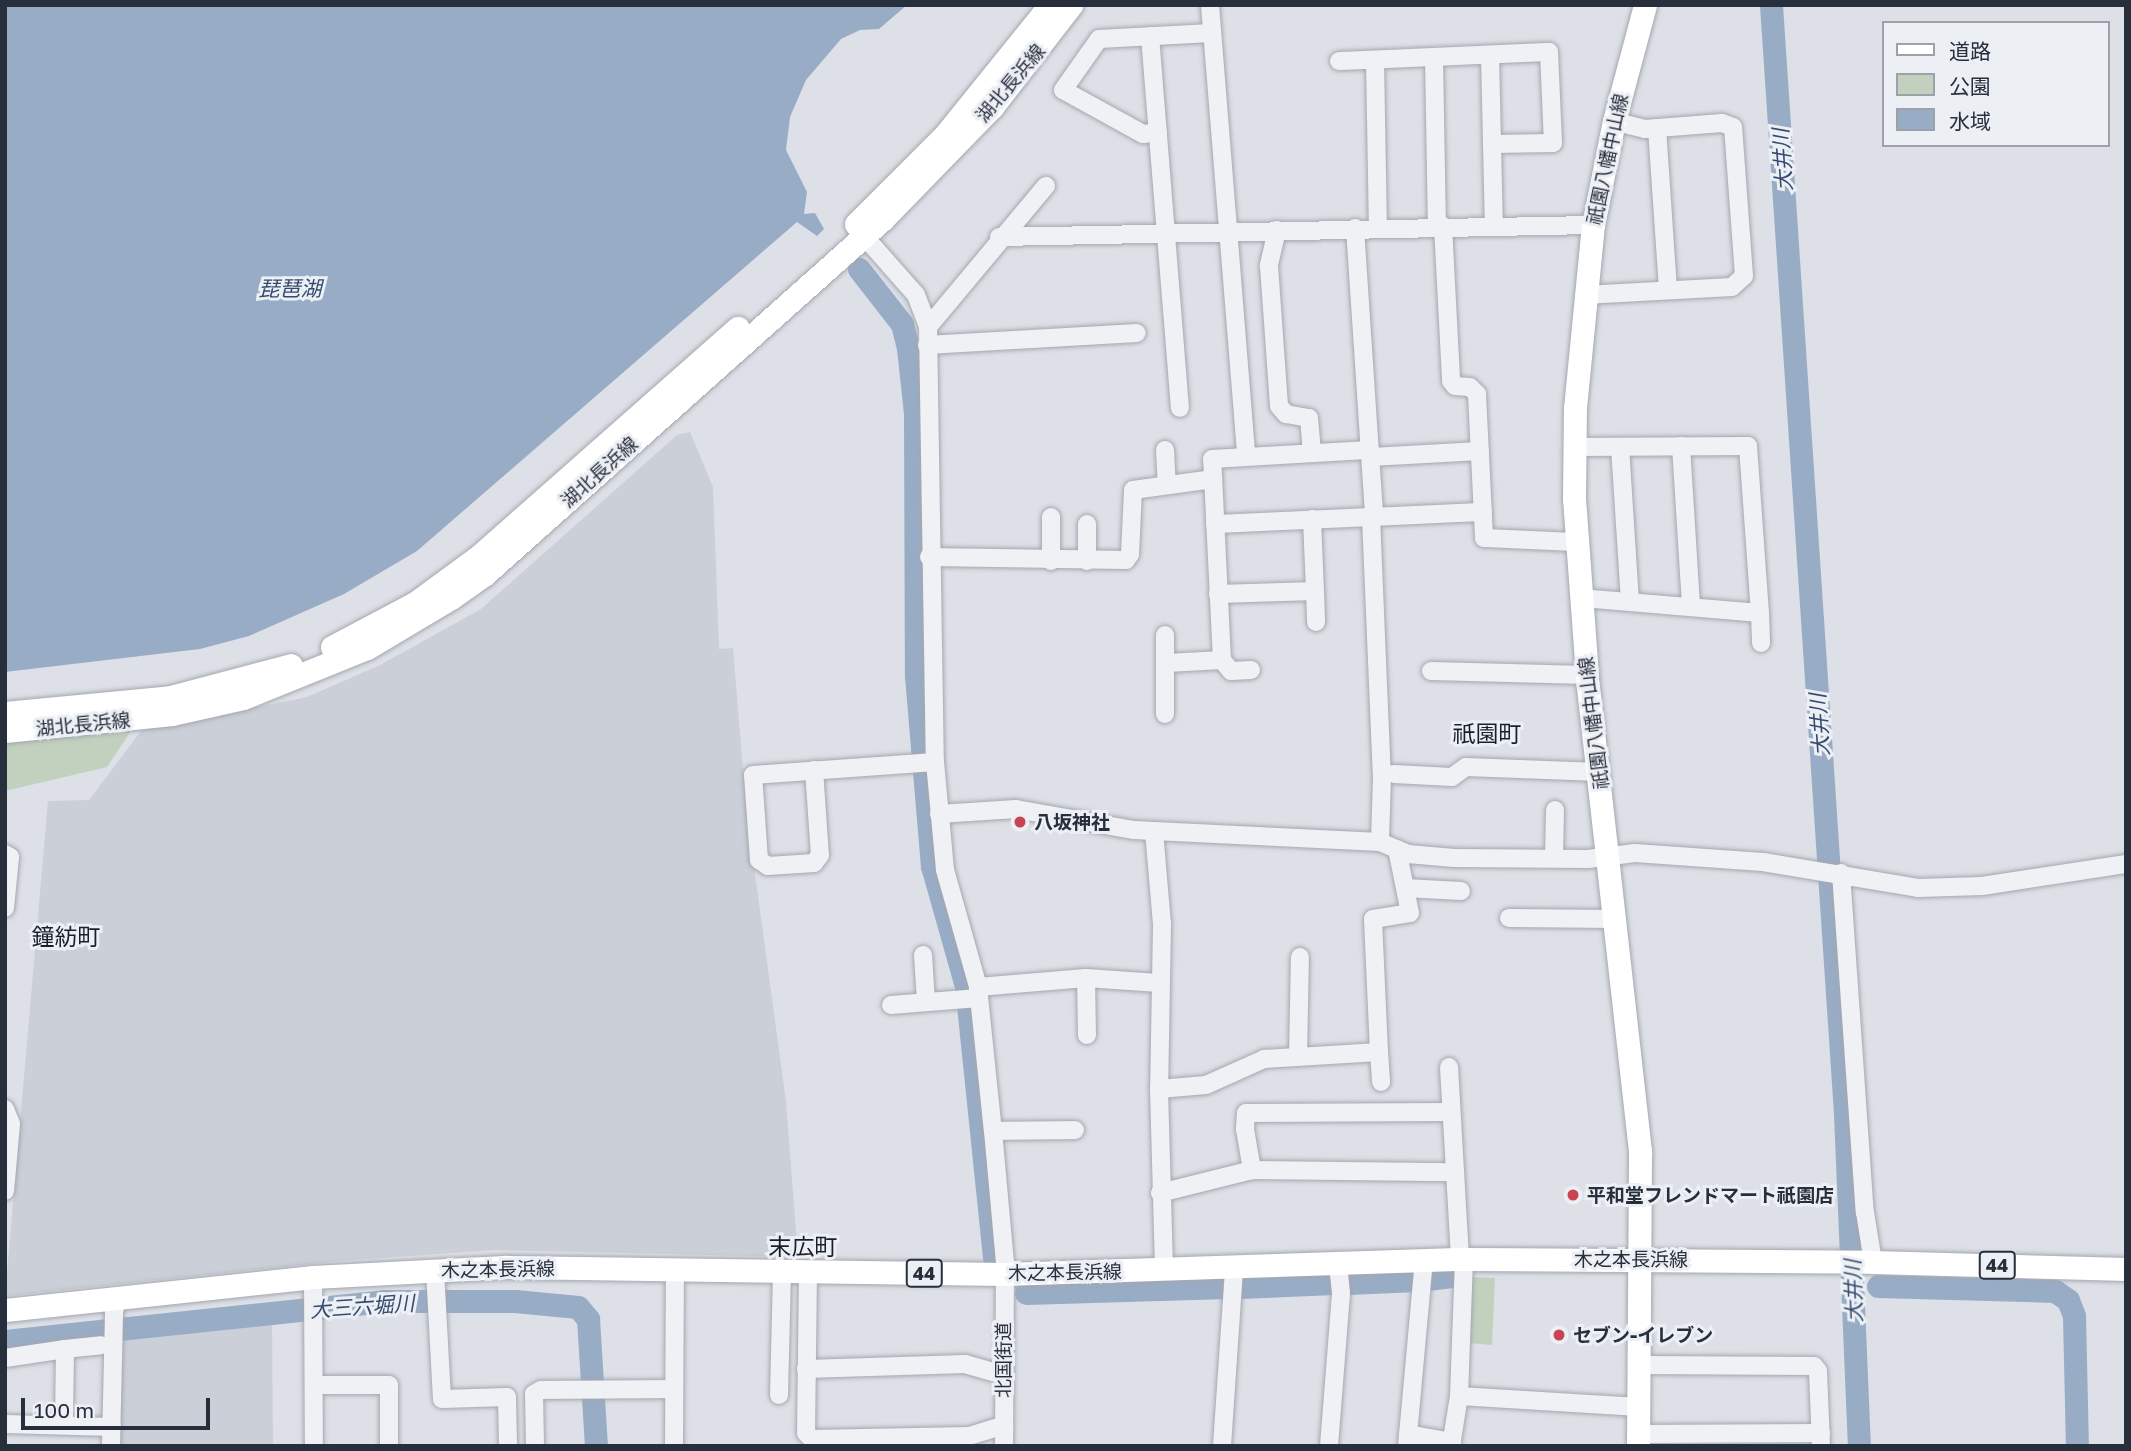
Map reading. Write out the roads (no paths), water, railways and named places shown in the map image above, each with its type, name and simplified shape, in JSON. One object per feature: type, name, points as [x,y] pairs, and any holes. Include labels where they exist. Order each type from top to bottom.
[{"type":"main road","name":"湖北長浜線","points":[[5,713],[170,697],[239,682],[300,662],[392,616],[479,556],[859,231],[953,127],[1050,5]]},
{"type":"main road","name":"湖北長浜線","points":[[5,731],[172,714],[243,698],[307,676],[419,620],[485,574],[992,107],[1071,5]]},
{"type":"main road","name":"祇園八幡中山線","points":[[1638,1440],[1640,1151],[1587,675],[1576,542],[1574,447],[1584,295],[1593,225],[1614,121],[1645,5]]},
{"type":"main road","name":"木之本長浜線","points":[[5,1310],[118,1297],[436,1279],[507,1267],[674,1272],[1004,1274],[1234,1268],[1424,1259],[1641,1259],[2126,1269]]},
{"type":"street","points":[[1210,5],[1224,232],[1235,305],[1246,456]]},
{"type":"street","points":[[1158,132],[1143,134],[1063,90],[1099,39],[1212,33]]},
{"type":"street","points":[[1150,36],[1180,408]]},
{"type":"street","points":[[1339,61],[1549,52],[1553,143],[1492,144]]},
{"type":"street","points":[[1490,55],[1494,225]]},
{"type":"street","points":[[1434,58],[1440,226],[1451,381],[1455,386],[1470,387],[1477,394],[1485,538],[1576,542]]},
{"type":"street","points":[[1375,60],[1378,227]]},
{"type":"street","points":[[1584,295],[1732,287],[1743,280],[1734,130],[1722,122],[1657,128],[1614,121]]},
{"type":"street","points":[[1657,128],[1668,290]]},
{"type":"street","points":[[928,336],[999,237],[1046,186]]},
{"type":"street","points":[[999,237],[1378,227],[1593,225]]},
{"type":"street","points":[[1355,228],[1371,453],[1382,777],[1380,842]]},
{"type":"street","points":[[1277,230],[1269,266],[1279,406],[1286,414],[1310,418],[1312,453]]},
{"type":"street","points":[[859,231],[916,295],[928,336]]},
{"type":"street","points":[[928,336],[1137,332]]},
{"type":"street","name":"北国街道","points":[[928,336],[927,762],[939,814],[948,885],[974,996],[993,1132],[1004,1274],[1004,1446]]},
{"type":"street","points":[[1681,446],[1691,606]]},
{"type":"street","points":[[1574,447],[1748,446],[1761,643]]},
{"type":"street","points":[[1620,447],[1630,601]]},
{"type":"street","points":[[1165,450],[1167,485]]},
{"type":"street","points":[[1251,670],[1231,671],[1222,660],[1212,458],[1312,453],[1480,451]]},
{"type":"street","points":[[929,556],[1051,561],[1127,559],[1130,494],[1136,488],[1213,479]]},
{"type":"street","points":[[1215,524],[1483,512]]},
{"type":"street","points":[[1051,517],[1051,561]]},
{"type":"street","points":[[1312,519],[1316,622]]},
{"type":"street","points":[[1087,524],[1087,561]]},
{"type":"street","points":[[1218,594],[1315,591]]},
{"type":"street","points":[[1580,597],[1759,613]]},
{"type":"street","points":[[1165,635],[1166,713]]},
{"type":"street","points":[[1167,663],[1222,660]]},
{"type":"street","points":[[1431,671],[1587,675]]},
{"type":"street","points":[[814,770],[820,855],[814,863],[768,866],[759,860],[753,775],[814,770],[927,762]]},
{"type":"street","points":[[1394,774],[1452,777],[1466,767],[1599,772]]},
{"type":"street","points":[[939,814],[1016,809],[1154,831],[1380,842],[1397,849],[1454,858],[1609,858],[1635,853],[1832,872],[1918,888],[1982,886],[2126,864]]},
{"type":"street","points":[[1554,858],[1555,810]]},
{"type":"street","points":[[1154,831],[1162,923],[1159,1088],[1164,1270]]},
{"type":"street","points":[[1381,1082],[1373,919],[1410,913],[1397,849]]},
{"type":"street","points":[[5,854],[10,857],[5,908]]},
{"type":"street","points":[[1832,872],[1871,1262]]},
{"type":"street","points":[[1405,888],[1461,891]]},
{"type":"street","points":[[1509,918],[1616,919]]},
{"type":"street","points":[[923,955],[926,1002]]},
{"type":"street","points":[[1298,1057],[1300,957]]},
{"type":"street","points":[[891,1005],[974,996],[1086,978],[1159,983]]},
{"type":"street","points":[[1086,978],[1087,1035]]},
{"type":"street","points":[[1159,1088],[1206,1085],[1265,1059],[1379,1052]]},
{"type":"street","points":[[1424,1259],[1408,1440],[1452,1444],[1459,1396],[1462,1259],[1449,1067]]},
{"type":"street","points":[[5,1109],[11,1124],[5,1191]]},
{"type":"street","points":[[1252,1170],[1246,1113],[1451,1112]]},
{"type":"street","points":[[993,1132],[1075,1130]]},
{"type":"street","points":[[1160,1194],[1252,1170],[1455,1172]]},
{"type":"street","points":[[1329,1446],[1341,1293],[1338,1264]]},
{"type":"street","points":[[1222,1446],[1234,1268]]},
{"type":"street","points":[[674,1272],[674,1446]]},
{"type":"street","points":[[779,1395],[782,1272]]},
{"type":"street","points":[[808,1272],[806,1433],[812,1439],[969,1436],[1003,1425]]},
{"type":"street","points":[[436,1279],[442,1399],[507,1396],[508,1446]]},
{"type":"street","points":[[313,1286],[314,1446]]},
{"type":"street","points":[[111,1446],[107,1341],[118,1297]]},
{"type":"street","points":[[5,1358],[107,1341]]},
{"type":"street","points":[[64,1424],[65,1349]]},
{"type":"street","points":[[806,1369],[965,1364],[1003,1375]]},
{"type":"street","points":[[1638,1440],[1821,1439],[1818,1371],[1813,1366],[1640,1365]]},
{"type":"street","points":[[315,1385],[389,1385],[389,1446]]},
{"type":"street","points":[[536,1446],[534,1394],[592,1388],[674,1389]]},
{"type":"street","points":[[1459,1396],[1639,1408]]},
{"type":"street","points":[[5,1424],[112,1427]]},
{"type":"water","name":"琵琶湖","points":[[5,5],[907,5],[879,29],[860,30],[841,39],[806,80],[790,117],[786,150],[807,192],[804,214],[815,213],[824,229],[817,236],[797,222],[417,551],[344,594],[249,636],[200,649],[5,672]]},
{"type":"waterway","name":"大井川","points":[[1771,5],[1845,1114],[1859,1446]]},
{"type":"waterway","points":[[859,269],[902,324],[908,348],[915,414],[916,676],[932,866],[966,986],[994,1258]]},
{"type":"waterway","points":[[1427,1279],[1458,1275]]},
{"type":"waterway","points":[[1348,1283],[1417,1280]]},
{"type":"waterway","points":[[1241,1287],[1334,1283]]},
{"type":"waterway","points":[[1878,1286],[2055,1291],[2068,1300],[2074,1316],[2077,1446]]},
{"type":"waterway","points":[[1026,1293],[1227,1287]]},
{"type":"waterway","name":"大三六堀川","points":[[5,1341],[384,1301],[515,1301],[578,1307],[588,1319],[596,1446]]},
{"type":"place","name":"八坂神社","points":[[1020,822]]},
{"type":"place","name":"平和堂フレンドマート祇園店","points":[[1573,1195]]},
{"type":"place","name":"セブン-イレブン","points":[[1559,1335]]},
{"type":"district","name":"祇園町","points":[[1487,733]]},
{"type":"district","name":"鐘紡町","points":[[66,936]]},
{"type":"district","name":"末広町","points":[[803,1246]]}]
